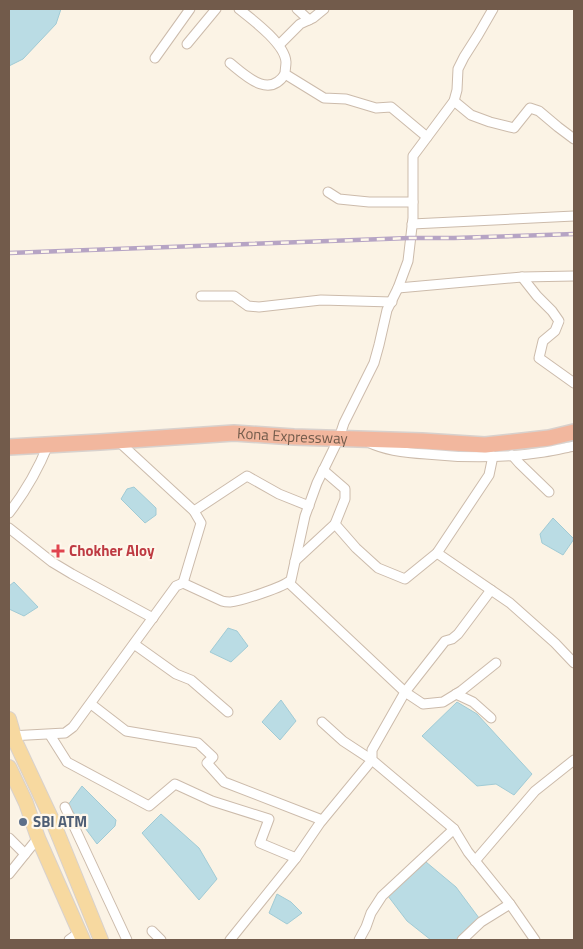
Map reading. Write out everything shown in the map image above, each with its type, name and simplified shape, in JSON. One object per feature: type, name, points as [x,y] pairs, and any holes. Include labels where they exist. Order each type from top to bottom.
[{"type":"highway","name":"Kona Expressway","points":[[9,447],[234,433],[486,434],[545,428],[574,421]]},
{"type":"highway","name":"Kona Expressway","points":[[9,437],[56,436],[215,426],[340,434],[362,439],[484,445],[549,438],[574,443]]},
{"type":"main road","points":[[9,719],[11,736],[54,822],[100,940]]},
{"type":"main road","points":[[9,767],[26,803],[77,938]]},
{"type":"street","points":[[155,58],[190,9]]},
{"type":"street","points":[[187,44],[216,9]]},
{"type":"street","points":[[230,63],[250,79],[262,85],[275,85],[285,74],[286,61],[279,45],[239,9]]},
{"type":"street","points":[[297,9],[309,20]]},
{"type":"street","points":[[279,45],[300,24],[324,9]]},
{"type":"street","points":[[11,736],[66,733],[73,728],[176,586],[183,583],[222,601],[229,602],[242,600],[289,583],[291,580],[308,506],[317,482],[374,363],[387,310],[408,261],[412,224],[413,156],[454,101],[457,90],[458,69],[493,9]]},
{"type":"street","points":[[285,74],[324,98],[346,99],[376,108],[391,107],[426,137]]},
{"type":"street","points":[[454,101],[470,115],[514,128],[530,108],[539,111],[558,128],[573,135]]},
{"type":"street","points":[[328,192],[339,199],[369,202],[413,202]]},
{"type":"street","points":[[412,224],[574,216]]},
{"type":"street","points":[[398,288],[522,276],[574,276]]},
{"type":"street","points":[[522,276],[536,296],[559,321],[555,332],[543,341],[539,358],[574,383]]},
{"type":"street","points":[[201,296],[234,296],[248,306],[259,307],[321,300],[392,302]]},
{"type":"street","points":[[362,439],[381,448],[408,453],[452,457],[544,452],[574,443]]},
{"type":"street","points":[[118,441],[194,511],[201,523],[183,583]]},
{"type":"street","points":[[9,513],[35,475],[48,445]]},
{"type":"street","points":[[512,455],[549,492]]},
{"type":"street","points":[[335,524],[356,548],[378,568],[405,579],[437,553],[489,476],[493,456]]},
{"type":"street","points":[[295,561],[335,524],[345,499],[345,489],[323,470]]},
{"type":"street","points":[[194,511],[247,476],[279,494],[308,506]]},
{"type":"street","points":[[9,528],[52,562],[153,618]]},
{"type":"street","points":[[437,553],[517,610],[555,643],[574,663]]},
{"type":"street","points":[[289,583],[405,692],[422,704],[443,702],[496,663]]},
{"type":"street","points":[[230,940],[296,858],[322,820],[372,760],[372,750],[405,692],[445,641],[452,639],[458,634],[491,590]]},
{"type":"street","points":[[134,644],[176,674],[191,680],[228,712]]},
{"type":"street","points":[[456,694],[474,702],[491,718]]},
{"type":"street","points":[[91,704],[126,732],[198,743],[213,757],[207,763],[224,782],[322,820]]},
{"type":"street","points":[[322,722],[342,741],[372,760],[454,829],[468,852],[536,940]]},
{"type":"street","points":[[50,735],[67,762],[149,806],[176,784],[212,801],[269,819],[260,843],[296,858]]},
{"type":"street","points":[[475,861],[536,791],[574,760]]},
{"type":"street","points":[[65,807],[127,940]]},
{"type":"street","points":[[359,940],[371,913],[382,896],[454,829]]},
{"type":"street","points":[[9,838],[25,854]]},
{"type":"street","points":[[9,874],[38,838]]},
{"type":"street","points":[[462,940],[481,922],[510,904]]},
{"type":"street","points":[[152,931],[161,940]]},
{"type":"water","points":[[9,9],[61,9],[56,24],[23,59],[9,66]]},
{"type":"water","points":[[134,487],[156,508],[156,515],[145,523],[121,499],[127,489]]},
{"type":"water","points":[[553,518],[574,539],[563,555],[542,543],[540,534]]},
{"type":"water","points":[[14,582],[38,607],[24,616],[9,609],[9,586]]},
{"type":"water","points":[[228,628],[237,631],[248,646],[231,662],[210,652]]},
{"type":"water","points":[[281,700],[296,721],[280,740],[262,722]]},
{"type":"water","points":[[457,702],[477,714],[532,774],[514,795],[496,784],[477,786],[422,736]]},
{"type":"water","points":[[82,786],[116,820],[115,826],[97,844],[68,805]]},
{"type":"water","points":[[161,814],[199,848],[217,879],[199,900],[142,833]]},
{"type":"water","points":[[426,862],[456,887],[479,918],[457,940],[431,940],[407,921],[388,896]]},
{"type":"water","points":[[277,894],[291,902],[302,913],[287,924],[269,913]]},
{"type":"railway","points":[[9,253],[410,238],[574,234]]},
{"type":"place","name":"Chokher Aloy","points":[[58,551]]},
{"type":"place","name":"SBI ATM","points":[[23,822]]}]
